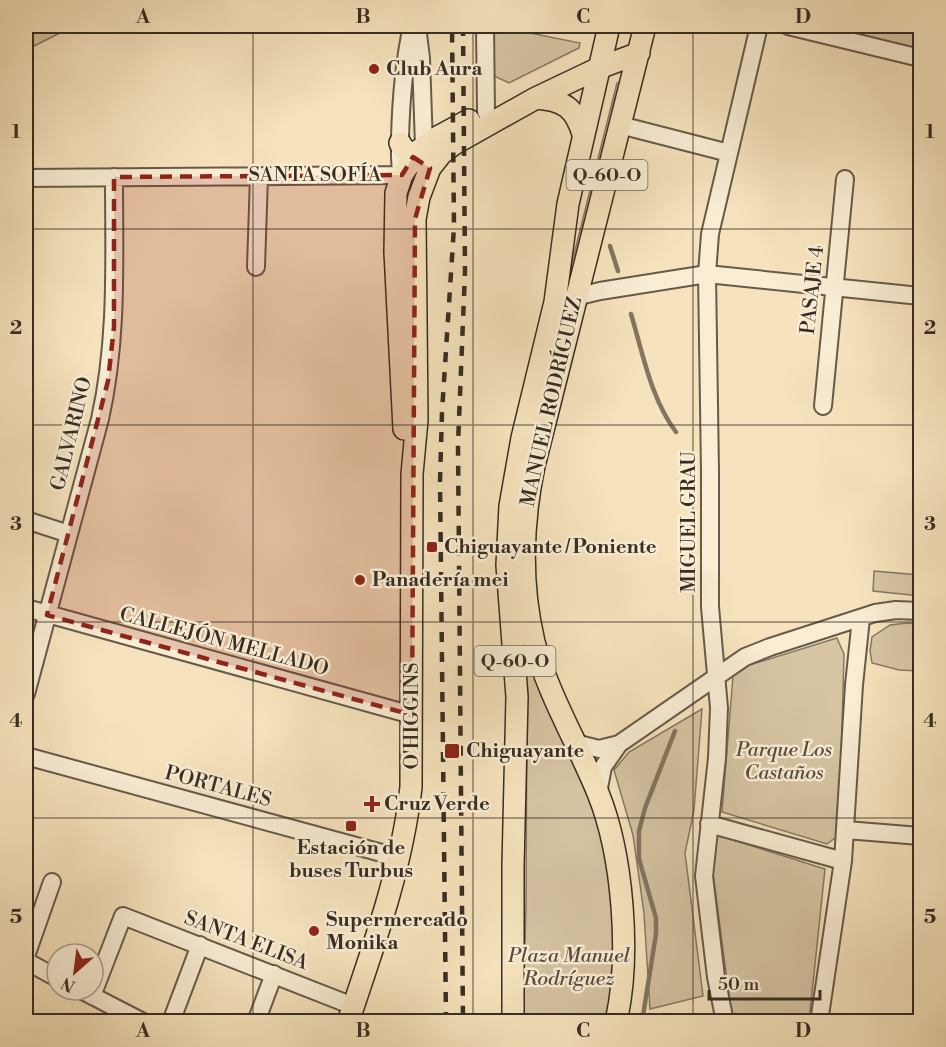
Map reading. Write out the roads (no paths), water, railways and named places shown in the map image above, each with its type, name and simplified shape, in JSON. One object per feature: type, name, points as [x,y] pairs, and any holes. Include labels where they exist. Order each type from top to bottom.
[{"type":"main road","name":"MANUEL RODRÍGUEZ","points":[[513,1022],[513,866],[517,697],[507,566],[507,532],[517,462],[555,302],[568,204],[609,26]]},
{"type":"main road","name":"MANUEL RODRÍGUEZ","points":[[616,1022],[622,962],[621,896],[613,846],[598,793],[546,676],[534,639],[527,605],[524,552],[527,502],[534,466],[645,26]]},
{"type":"main road","name":"SANTA SOFÍA","points":[[402,175],[417,153],[442,135],[486,112],[601,59],[639,53]]},
{"type":"main road","name":"SANTA SOFÍA","points":[[417,153],[441,154],[454,144],[601,59]]},
{"type":"main road","points":[[536,98],[554,100],[570,108],[583,134]]},
{"type":"main road","name":"O'HIGGINS","points":[[351,1014],[400,858],[411,787],[412,474],[417,420],[415,219],[419,196],[417,153]]},
{"type":"main road","name":"O'HIGGINS","points":[[402,175],[396,193],[394,252],[403,416],[412,474]]},
{"type":"street","name":"O'HIGGINS","points":[[412,26],[405,60],[417,153]]},
{"type":"street","name":"O'HIGGINS","points":[[417,26],[421,58],[417,153]]},
{"type":"street","points":[[484,26],[486,112]]},
{"type":"street","name":"MIGUEL GRAU","points":[[725,1022],[716,977],[704,888],[717,758],[719,708],[710,607],[706,274],[710,234],[759,26]]},
{"type":"street","points":[[788,26],[921,58]]},
{"type":"street","points":[[620,125],[729,153]]},
{"type":"street","name":"SANTA SOFÍA","points":[[26,178],[402,175]]},
{"type":"street","points":[[256,267],[259,176]]},
{"type":"street","name":"GALVARINO","points":[[26,694],[104,400],[112,354],[114,177]]},
{"type":"street","name":"PASAJE 4","points":[[823,406],[845,179]]},
{"type":"street","points":[[555,302],[706,274],[921,296]]},
{"type":"street","points":[[26,520],[69,534]]},
{"type":"street","name":"CALLEJÓN MELLADO","points":[[26,608],[412,715]]},
{"type":"street","points":[[598,793],[603,767],[619,744],[745,657],[886,610],[921,611]]},
{"type":"street","points":[[819,1022],[843,861],[854,685],[861,618]]},
{"type":"street","points":[[575,743],[594,748],[619,744]]},
{"type":"street","name":"PORTALES","points":[[26,756],[400,858]]},
{"type":"street","points":[[709,824],[843,861]]},
{"type":"street","points":[[846,830],[921,836]]},
{"type":"street","points":[[26,956],[52,882]]},
{"type":"street","name":"SANTA ELISA","points":[[105,954],[123,916],[274,974],[351,1014]]},
{"type":"street","points":[[171,1022],[200,945]]},
{"type":"street","points":[[26,962],[45,972]]},
{"type":"street","points":[[256,1022],[274,974]]},
{"type":"street","points":[[104,1002],[143,1022]]},
{"type":"waterway","points":[[610,246],[618,271]]},
{"type":"waterway","points":[[631,314],[654,391],[676,432]]},
{"type":"waterway","points":[[642,1022],[656,934],[656,918],[639,859],[639,831],[645,808],[675,731]]},
{"type":"railway","points":[[446,1022],[440,481],[442,412],[454,227],[452,26]]},
{"type":"railway","points":[[463,26],[465,272],[458,444],[463,1022]]},
{"type":"place","name":"Club Aura","points":[[374,69]]},
{"type":"place","name":"Chiguayante / Poniente","points":[[432,547]]},
{"type":"place","name":"Panadería mei","points":[[360,580]]},
{"type":"place","name":"Chiguayante","points":[[452,751]]},
{"type":"place","name":"Cruz Verde","points":[[372,804]]},
{"type":"place","name":"Estación de buses Turbus","points":[[351,826]]},
{"type":"place","name":"Supermercado Monika","points":[[314,931]]},
{"type":"park label","name":"Parque Los Castaños","points":[[784,762]]},
{"type":"park label","name":"Plaza Manuel Rodríguez","points":[[569,968]]}]
